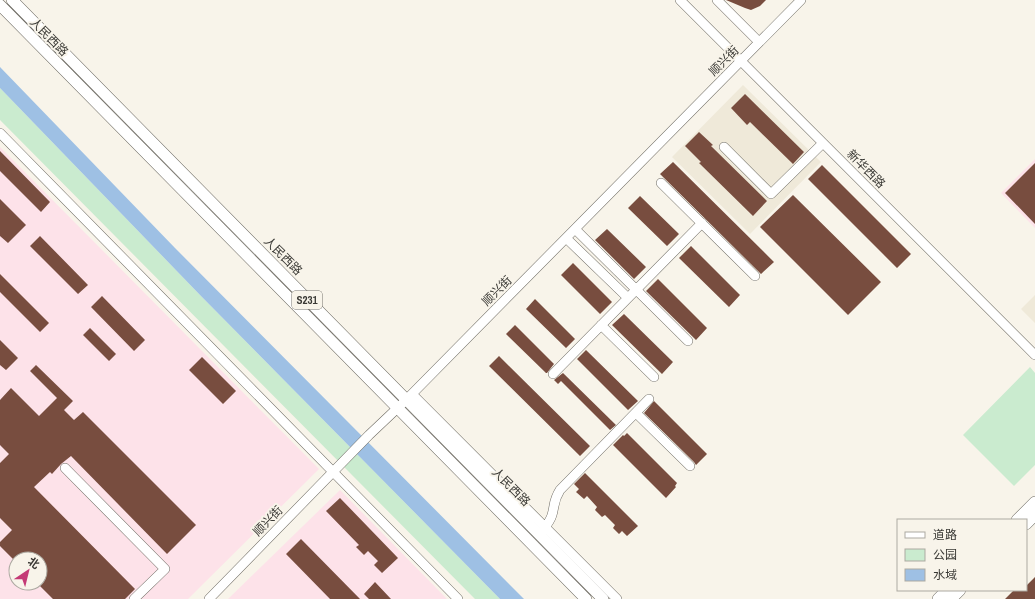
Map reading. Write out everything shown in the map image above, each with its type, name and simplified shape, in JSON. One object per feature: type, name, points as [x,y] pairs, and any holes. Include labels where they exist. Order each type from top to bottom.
[{"type":"main road","name":"人民西路","points":[[12,0],[542,531],[603,599]]},
{"type":"main road","name":"人民西路","points":[[0,5],[586,599]]},
{"type":"main road","points":[[1018,519],[1035,502]]},
{"type":"main road","points":[[1027,523],[1035,515]]},
{"type":"main road","points":[[938,599],[946,591]]},
{"type":"main road","points":[[951,599],[959,591]]},
{"type":"street","name":"新华西路","points":[[680,0],[1035,355]]},
{"type":"street","points":[[717,0],[759,42]]},
{"type":"street","name":"顺兴街","points":[[209,599],[369,435],[409,397],[801,0]]},
{"type":"street","points":[[0,133],[458,599]]},
{"type":"street","points":[[724,146],[771,194],[823,143]]},
{"type":"street","points":[[661,183],[755,276]]},
{"type":"street","points":[[553,374],[702,223]]},
{"type":"street","points":[[575,229],[688,341]]},
{"type":"street","points":[[566,238],[628,298]]},
{"type":"street","points":[[601,325],[654,377]]},
{"type":"street","points":[[617,599],[542,531],[548,525],[552,515],[553,503],[560,490],[649,399]]},
{"type":"street","points":[[636,413],[690,466]]},
{"type":"street","points":[[65,468],[165,569],[134,599]]},
{"type":"shaded area","points":[[743,85],[821,162],[750,234],[672,157]]},
{"type":"shaded area","points":[[0,147],[319,469],[188,599],[0,599]]},
{"type":"shaded area","points":[[1035,159],[1035,228],[1001,193]]},
{"type":"shaded area","points":[[1035,295],[1035,323],[1021,309]]},
{"type":"shaded area","points":[[340,490],[447,599],[228,599]]},
{"type":"green space","points":[[0,88],[199,294],[500,599],[475,599],[0,120]]},
{"type":"green space","points":[[1030,367],[1035,373],[1035,465],[1014,486],[963,435]]},
{"type":"water","points":[[0,67],[175,248],[524,599],[500,599],[199,294],[0,88]]},
{"type":"building","points":[[726,0],[766,0],[760,6],[751,10]]},
{"type":"building","points":[[745,94],[804,152],[793,164],[750,122],[747,125],[731,108]]},
{"type":"building","points":[[699,132],[713,145],[711,146],[767,201],[753,216],[699,163],[701,162],[685,146]]},
{"type":"building","points":[[0,151],[50,202],[41,212],[0,171]]},
{"type":"building","points":[[673,162],[774,262],[761,274],[660,174]]},
{"type":"building","points":[[1035,163],[1035,224],[1005,193]]},
{"type":"building","points":[[822,165],[911,254],[897,268],[808,179]]},
{"type":"building","points":[[793,195],[881,282],[848,315],[760,227]]},
{"type":"building","points":[[640,196],[679,234],[667,246],[628,208]]},
{"type":"building","points":[[0,199],[26,225],[8,243],[0,236]]},
{"type":"building","points":[[607,229],[646,267],[634,279],[595,240]]},
{"type":"building","points":[[40,236],[88,285],[78,294],[30,246]]},
{"type":"building","points":[[691,246],[740,295],[729,307],[679,258]]},
{"type":"building","points":[[573,263],[612,302],[600,314],[561,275]]},
{"type":"building","points":[[0,274],[49,323],[40,332],[0,292]]},
{"type":"building","points":[[658,279],[707,328],[696,340],[646,291]]},
{"type":"building","points":[[102,296],[145,340],[134,351],[91,307]]},
{"type":"building","points":[[535,299],[575,339],[566,348],[526,309]]},
{"type":"building","points":[[624,314],[673,362],[662,374],[612,325]]},
{"type":"building","points":[[515,325],[554,364],[547,373],[506,334]]},
{"type":"building","points":[[90,328],[116,354],[109,361],[83,335]]},
{"type":"building","points":[[0,340],[18,358],[6,370],[0,365]]},
{"type":"building","points":[[586,350],[638,401],[628,410],[577,359]]},
{"type":"building","points":[[499,356],[590,446],[580,456],[489,366]]},
{"type":"building","points":[[202,357],[236,391],[223,404],[189,370]]},
{"type":"building","points":[[36,365],[73,401],[64,410],[74,420],[83,412],[196,525],[167,554],[71,456],[52,474],[50,472],[34,487],[135,589],[125,599],[53,599],[45,591],[48,591],[48,551],[8,551],[8,554],[0,546],[0,542],[12,530],[0,518],[0,463],[9,454],[0,445],[0,400],[11,388],[39,416],[57,398],[30,371]]},
{"type":"building","points":[[563,373],[616,425],[610,430],[561,381],[558,384],[554,380]]},
{"type":"building","points":[[654,401],[707,454],[696,465],[644,413]]},
{"type":"building","points":[[627,433],[677,483],[675,486],[676,487],[666,498],[613,445]]},
{"type":"building","points":[[585,473],[638,526],[627,536],[622,531],[619,534],[613,528],[615,525],[605,515],[602,517],[595,510],[597,507],[587,496],[584,499],[576,492],[579,489],[574,484]]},
{"type":"building","points":[[340,498],[398,558],[382,573],[374,565],[378,561],[368,551],[364,555],[356,547],[359,545],[326,511]]},
{"type":"building","points":[[301,539],[360,599],[330,599],[286,554]]},
{"type":"building","points":[[1035,577],[1035,599],[1005,599],[1013,591],[1027,591],[1027,585]]},
{"type":"building","points":[[375,582],[391,599],[369,599],[364,594]]}]
